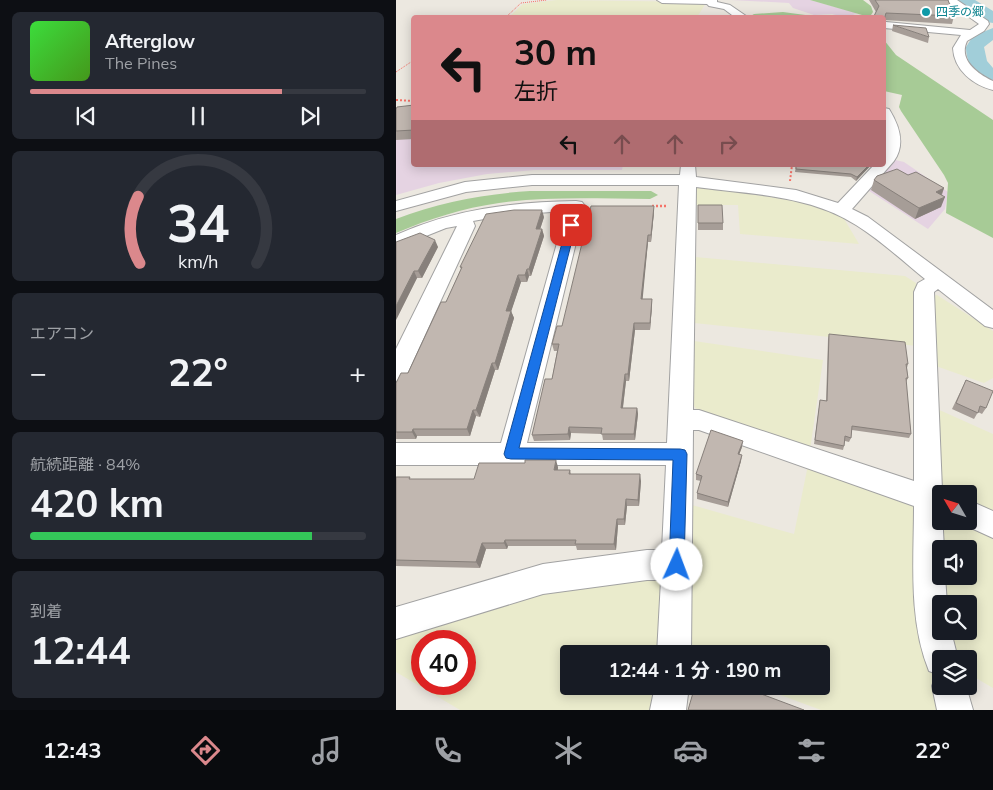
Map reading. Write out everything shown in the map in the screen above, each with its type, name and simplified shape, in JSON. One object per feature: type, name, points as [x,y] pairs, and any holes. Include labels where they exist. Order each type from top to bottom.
[{"type":"street","points":[[662,0],[712,4],[727,8],[739,15]]},
{"type":"street","points":[[950,0],[983,20],[983,27],[959,45],[963,64],[972,76],[993,86]]},
{"type":"street","points":[[886,25],[932,28],[993,36]]},
{"type":"street","points":[[886,116],[894,134],[892,150],[886,161]]},
{"type":"street","points":[[840,210],[849,203],[881,167]]},
{"type":"street","points":[[674,645],[688,173]]},
{"type":"street","points":[[396,206],[442,192],[510,181],[688,173],[796,195],[840,210],[862,221],[938,281],[993,321]]},
{"type":"street","points":[[396,242],[421,231],[463,217],[519,207],[576,206],[511,454]]},
{"type":"street","points":[[396,372],[466,226],[463,217]]},
{"type":"street","points":[[933,485],[924,292],[925,288],[938,281]]},
{"type":"street","points":[[681,420],[698,420],[717,426],[932,500]]},
{"type":"street","points":[[396,454],[680,454]]},
{"type":"street","points":[[977,518],[993,525]]},
{"type":"street","points":[[933,530],[930,602],[939,650]]},
{"type":"street","points":[[396,623],[543,579],[647,565],[677,565]]},
{"type":"street","points":[[668,710],[670,695]]},
{"type":"street","points":[[951,695],[955,710]]},
{"type":"path","points":[[508,15],[521,3],[547,0]]},
{"type":"path","points":[[396,72],[411,62]]},
{"type":"path","points":[[396,100],[411,101]]},
{"type":"path","points":[[645,206],[674,206]]},
{"type":"shaded area","points":[[731,0],[810,0],[857,13],[853,15],[814,15],[793,8],[789,3]]},
{"type":"shaded area","points":[[396,108],[411,109],[411,167],[623,167],[622,170],[535,170],[487,174],[439,183],[396,195]]},
{"type":"shaded area","points":[[895,160],[904,162],[948,192],[945,209],[928,229],[869,191]]},
{"type":"green space","points":[[557,0],[706,3],[698,15],[511,15],[523,4]]},
{"type":"green space","points":[[810,0],[863,0],[871,6],[873,12],[871,15],[862,15]]},
{"type":"green space","points":[[783,12],[805,15],[752,15]]},
{"type":"green space","points":[[886,42],[896,55],[993,120],[993,238],[946,213],[948,183],[901,111],[899,107],[902,95],[886,91]]},
{"type":"green space","points":[[700,186],[807,203],[843,217],[859,244],[740,234],[738,205],[696,205],[696,188]]},
{"type":"green space","points":[[530,191],[651,191],[658,195],[650,199],[593,198],[499,203],[446,215],[396,233],[396,219],[412,213],[445,203],[496,194]]},
{"type":"green space","points":[[695,257],[905,276],[916,283],[917,346],[694,323]]},
{"type":"green space","points":[[937,295],[993,331],[993,378],[984,383],[933,365],[931,296]]},
{"type":"green space","points":[[694,341],[823,360],[810,450],[700,413],[693,405]]},
{"type":"green space","points":[[935,408],[993,434],[993,516],[977,509],[977,485],[937,485]]},
{"type":"green space","points":[[808,465],[916,503],[932,653],[932,695],[944,695],[948,710],[821,710],[780,695],[830,695],[830,645],[691,645],[692,505],[794,534]]},
{"type":"green space","points":[[977,526],[993,534],[993,688],[977,679],[977,650],[946,650],[943,640],[977,640],[977,595],[936,594],[936,585],[977,585],[977,540],[935,540],[934,530],[977,530]]},
{"type":"green space","points":[[655,577],[661,582],[658,645],[560,645],[560,695],[654,695],[651,710],[460,710],[435,695],[476,695],[476,630],[419,630],[543,592]]},
{"type":"green space","points":[[411,632],[411,681],[396,672],[396,637]]},
{"type":"building","name":"四季の郷","points":[[875,0],[948,0],[954,16],[886,13],[885,15],[874,15],[879,6]]},
{"type":"building","points":[[893,25],[926,28],[929,37]]},
{"type":"building","points":[[411,105],[411,130],[396,131],[397,107]]},
{"type":"building","points":[[796,167],[867,167],[857,177],[851,174],[796,169]]},
{"type":"building","points":[[897,169],[908,175],[916,172],[944,188],[936,192],[945,197],[919,208],[874,180],[877,176]]},
{"type":"building","points":[[698,205],[722,205],[723,223],[698,223]]},
{"type":"building","points":[[591,206],[654,206],[651,235],[648,235],[641,299],[652,299],[650,323],[634,323],[628,374],[625,374],[621,408],[637,408],[634,434],[601,434],[602,428],[569,427],[568,434],[532,435],[545,379],[552,379],[559,344],[552,344],[557,326],[562,326]]},
{"type":"building","points":[[514,210],[542,210],[536,229],[542,229],[529,269],[527,269],[525,275],[518,275],[506,311],[511,311],[495,363],[492,363],[476,410],[473,410],[467,429],[413,429],[412,432],[396,432],[396,383],[401,373],[408,373],[441,302],[446,302],[462,267],[460,267],[486,214]]},
{"type":"building","points":[[420,233],[435,240],[418,271],[414,271],[396,306],[396,242]]},
{"type":"building","points":[[829,334],[905,342],[908,364],[906,364],[908,378],[906,378],[911,434],[852,426],[851,438],[845,436],[844,446],[815,440],[820,400],[827,401]]},
{"type":"building","points":[[966,380],[993,391],[986,408],[980,406],[978,413],[956,403]]},
{"type":"building","points":[[711,430],[743,441],[738,454],[742,455],[728,502],[697,493],[702,476],[696,474]]},
{"type":"building","points":[[525,460],[556,460],[554,470],[570,470],[569,474],[640,474],[638,500],[626,499],[624,519],[617,519],[614,544],[575,544],[576,540],[505,540],[504,543],[482,543],[476,562],[396,560],[396,477],[410,477],[409,479],[474,479],[479,463],[525,463]]},
{"type":"building","points":[[692,695],[764,695],[804,710],[688,710]]},
{"type":"waterway","points":[[963,0],[993,18]]},
{"type":"waterway","points":[[993,33],[980,40],[975,47],[976,57],[980,65],[985,72],[993,77]]},
{"type":"place","name":"四季の郷","points":[[926,12]]},
{"type":"route","points":[[571,225],[511,454],[680,454],[677,565]]}]
